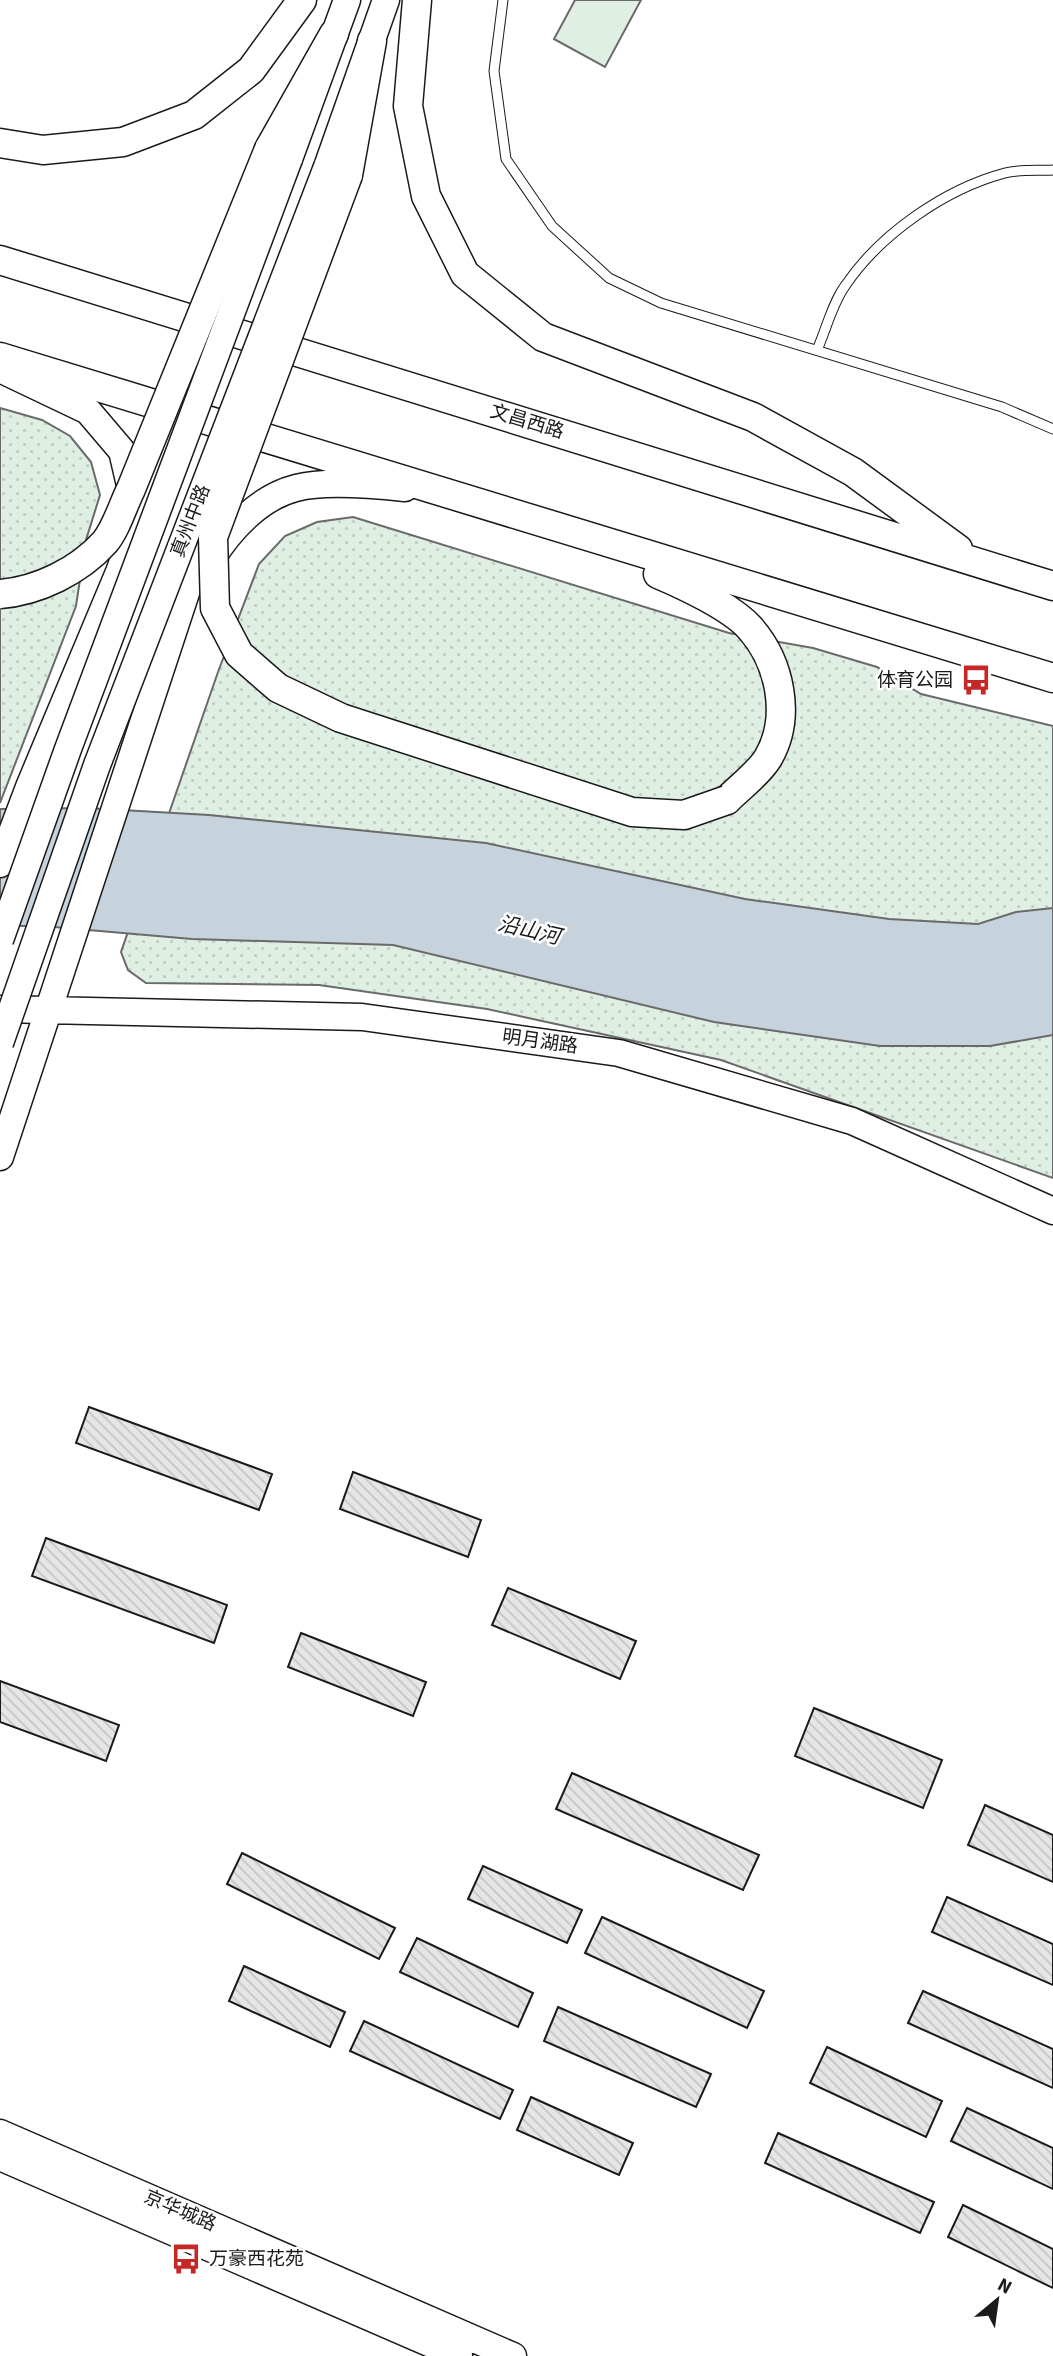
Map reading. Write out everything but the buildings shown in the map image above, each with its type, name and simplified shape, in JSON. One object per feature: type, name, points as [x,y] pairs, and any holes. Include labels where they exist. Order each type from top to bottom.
[{"type":"main road","points":[[0,143],[43,150],[123,142],[194,115],[251,70],[302,0]]},
{"type":"main road","points":[[417,0],[408,106],[426,196],[465,274],[543,337],[753,417],[853,472],[974,561]]},
{"type":"main road","points":[[0,594],[63,576],[106,541],[334,34]]},
{"type":"main road","points":[[372,41],[337,171],[213,537],[215,608],[239,654],[278,688],[341,718],[632,812],[684,815],[727,800],[768,758],[781,719],[777,674],[749,628],[691,588],[520,516]]},
{"type":"main road","name":"文昌西路","points":[[0,260],[1053,586]]},
{"type":"main road","points":[[0,357],[1053,678]]},
{"type":"street","points":[[334,34],[347,0]]},
{"type":"street","points":[[372,41],[386,0]]},
{"type":"street","name":"真州中路","points":[[0,940],[279,154]]},
{"type":"street","name":"真州中路","points":[[0,1043],[97,765],[337,171]]},
{"type":"street","points":[[0,864],[118,572],[213,326]]},
{"type":"street","name":"真州中路","points":[[0,1157],[239,429],[270,343]]},
{"type":"street","points":[[0,369],[88,411],[122,451],[134,499],[118,572]]},
{"type":"street","points":[[184,603],[226,536],[260,505],[297,487],[365,484],[441,491]]},
{"type":"street","name":"明月湖路","points":[[0,1009],[47,1013],[362,1017],[619,1053],[852,1121],[1053,1211]]},
{"type":"street","name":"京华城路","points":[[0,2133],[513,2356]]},
{"type":"street","name":"京华城路","points":[[0,2157],[459,2356]]},
{"type":"lane","points":[[502,0],[494,71],[506,159],[552,226],[609,278],[661,303],[1002,407],[1053,429]]},
{"type":"lane","points":[[817,350],[843,287],[863,262],[918,214],[962,187],[1008,172],[1053,170]]},
{"type":"green space","points":[[575,0],[641,0],[605,67],[554,39]]},
{"type":"green space","points":[[0,408],[42,420],[70,436],[91,462],[100,495],[86,540],[76,606],[0,803]]},
{"type":"green space","points":[[353,517],[729,633],[813,648],[877,667],[921,694],[1053,726],[1053,1178],[721,1060],[487,1009],[319,985],[146,983],[128,970],[121,952],[218,672],[259,564],[285,536],[317,522]]},
{"type":"water","name":"沿山河","points":[[87,808],[209,815],[486,843],[745,899],[889,919],[978,924],[1016,912],[1053,908],[1053,1035],[990,1046],[880,1046],[714,1022],[393,945],[192,939],[42,926],[0,926],[0,809]]},
{"type":"place","name":"体育公园","points":[[976,680]]},
{"type":"place","name":"万豪西花苑","points":[[186,2259]]}]
